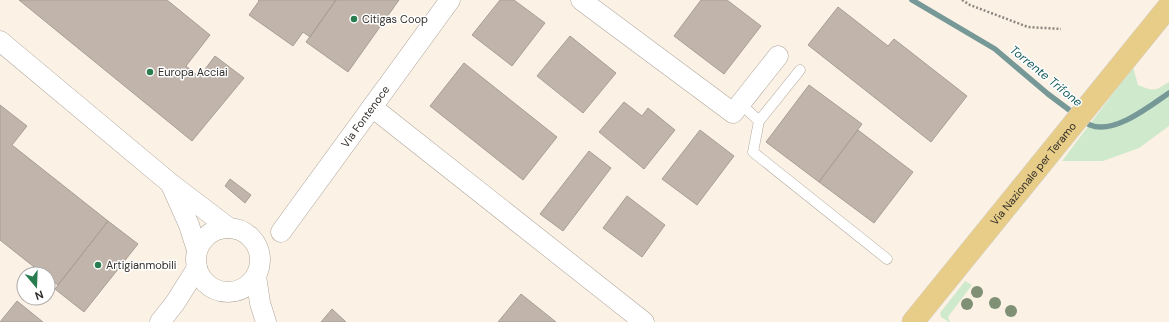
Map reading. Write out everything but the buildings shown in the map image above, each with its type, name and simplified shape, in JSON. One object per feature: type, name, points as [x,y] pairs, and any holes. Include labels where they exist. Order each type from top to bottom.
[{"type":"main road","name":"Via Nazionale per Teramo","points":[[913,322],[1169,6]]},
{"type":"street","name":"Via Fontenoce","points":[[258,268],[280,232],[450,0]]},
{"type":"street","points":[[581,0],[733,113],[778,56]]},
{"type":"street","points":[[0,41],[170,183],[228,228]]},
{"type":"street","points":[[372,107],[644,322]]},
{"type":"street","points":[[170,183],[189,225],[203,280],[214,289],[223,292],[233,292],[242,289],[250,283],[258,268]]},
{"type":"street","points":[[160,322],[175,303],[197,259],[202,241],[210,234],[219,229],[228,228],[257,237],[266,237],[280,232]]},
{"type":"street","points":[[247,234],[254,241],[259,250],[258,268],[260,303],[265,322]]},
{"type":"street","points":[[175,303],[190,295],[214,289]]},
{"type":"street","points":[[233,292],[255,310],[265,322]]},
{"type":"lane","points":[[800,70],[759,121],[753,152],[887,259]]},
{"type":"lane","points":[[741,104],[759,121]]},
{"type":"path","points":[[962,0],[970,5],[1028,27],[1061,29]]},
{"type":"green space","points":[[1133,67],[1138,85],[1154,90],[1169,82],[1169,126],[1139,148],[1103,161],[1062,161]]},
{"type":"green space","points":[[965,281],[972,285],[948,317],[949,322],[941,317],[940,313]]},
{"type":"waterway","name":"Torrente Trifone","points":[[912,0],[995,49],[1048,94],[1076,115]]},
{"type":"waterway","name":"Torrente Trifone","points":[[1082,120],[1090,125],[1100,127],[1121,123],[1169,93]]},
{"type":"place","name":"Citigas Coop","points":[[354,19]]},
{"type":"place","name":"Europa Acciai","points":[[150,72]]},
{"type":"place","name":"Artigianmobili","points":[[98,265]]}]
